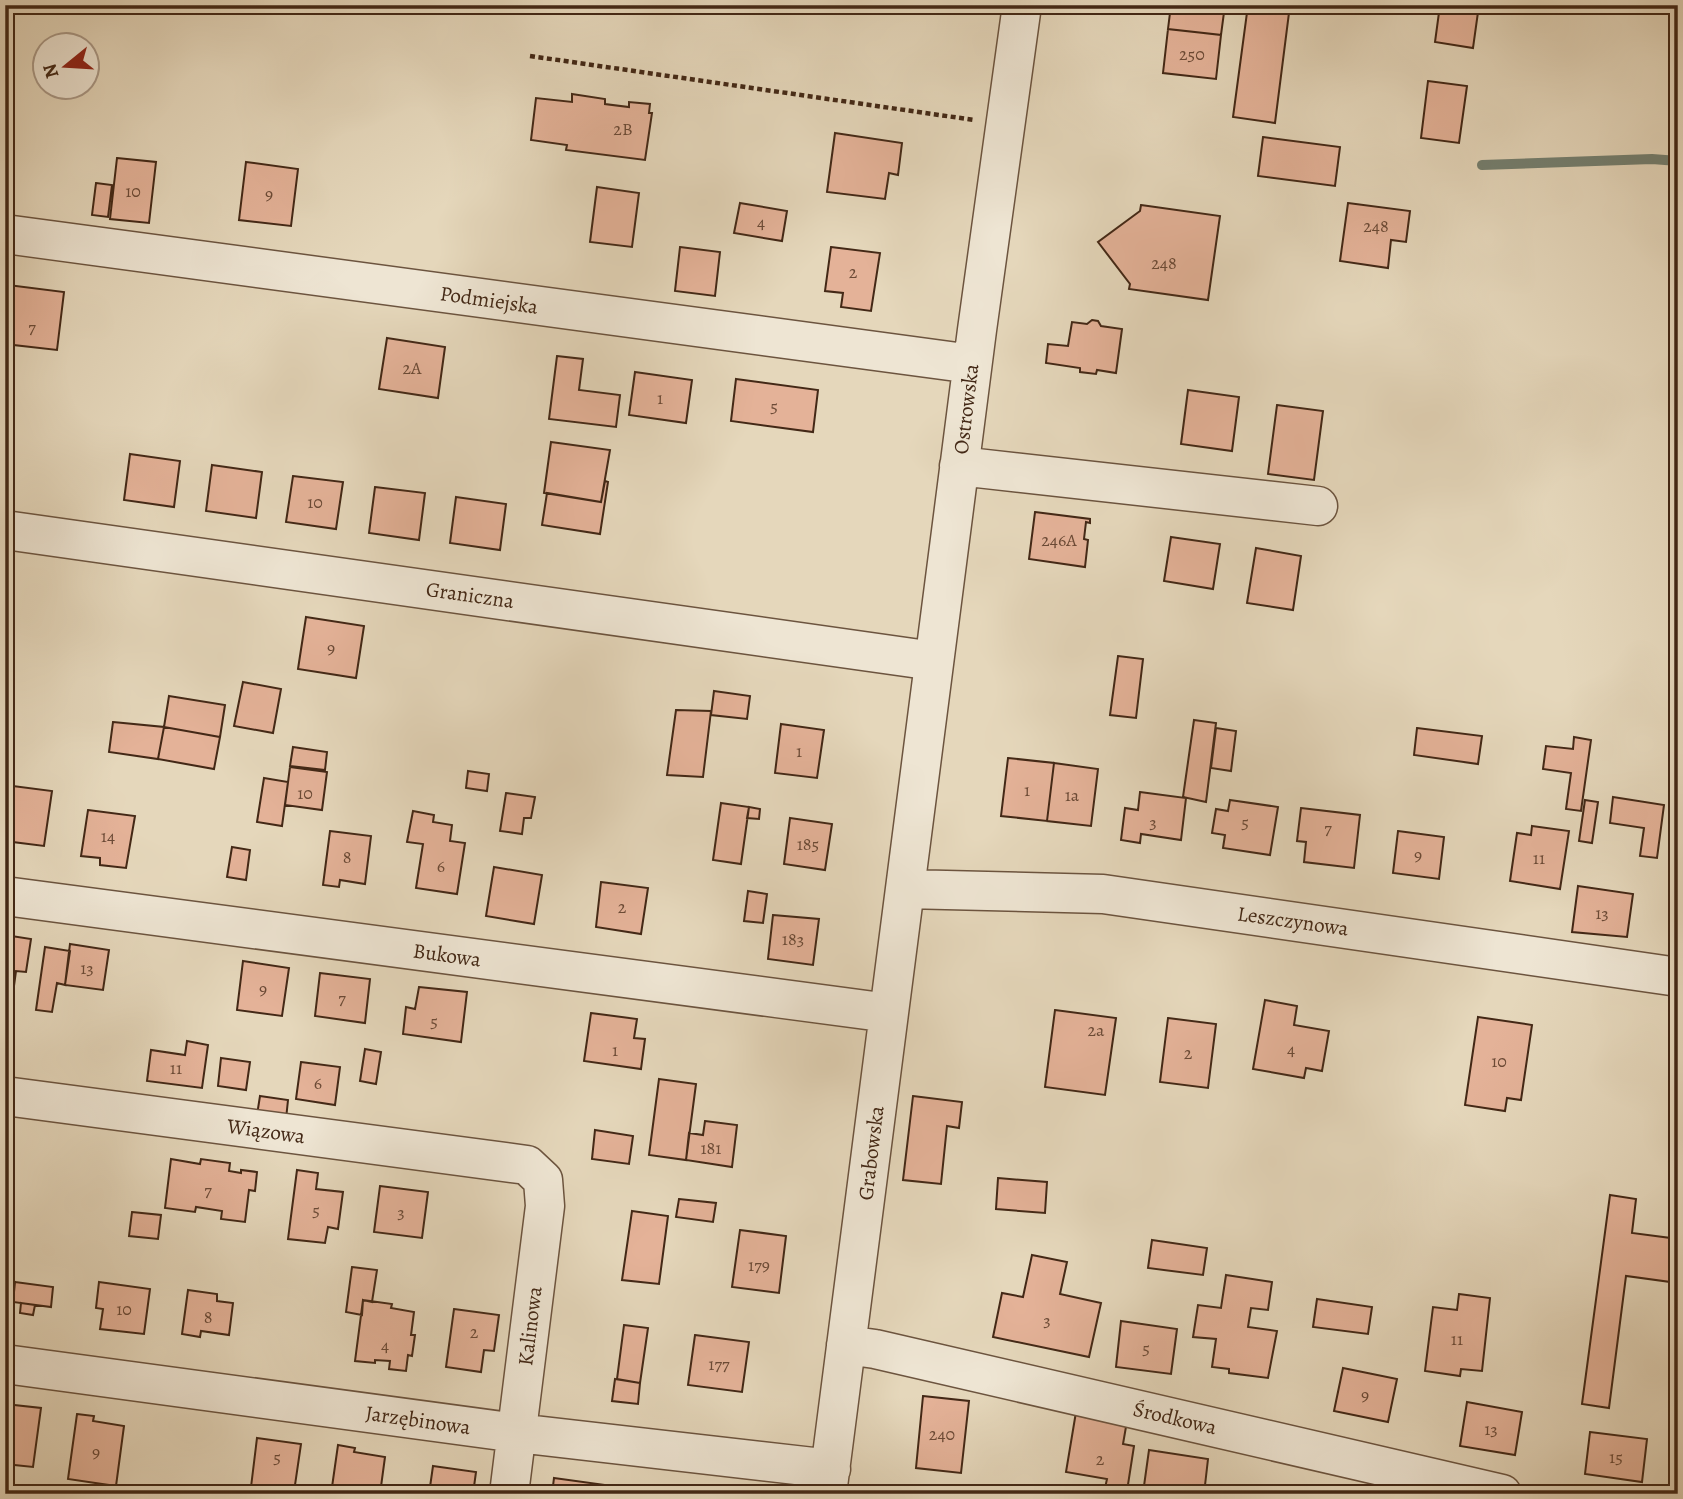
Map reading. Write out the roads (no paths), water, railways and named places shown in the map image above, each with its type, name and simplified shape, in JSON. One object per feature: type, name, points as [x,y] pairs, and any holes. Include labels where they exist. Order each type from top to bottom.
[{"type":"street","name":"Ostrowska","points":[[916,813],[972,364],[1022,5]]},
{"type":"street","name":"Podmiejska","points":[[5,234],[972,364]]},
{"type":"street","points":[[959,466],[1318,506]]},
{"type":"street","name":"Graniczna","points":[[5,530],[934,661]]},
{"type":"street","name":"Grabowska","points":[[829,1481],[916,813]]},
{"type":"street","name":"Leszczynowa","points":[[905,889],[1104,894],[1678,977]]},
{"type":"street","name":"Bukowa","points":[[5,897],[889,1013]]},
{"type":"street","name":"Wiązowa","points":[[5,1096],[527,1165]]},
{"type":"street","name":"Kalinowa","points":[[509,1494],[545,1206],[543,1180],[527,1165]]},
{"type":"street","name":"Środkowa","points":[[846,1345],[875,1349],[1502,1494]]},
{"type":"street","name":"Jarzębinowa","points":[[5,1364],[517,1433],[829,1481]]},
{"type":"waterway","points":[[1482,165],[1652,159],[1678,161]]}]
